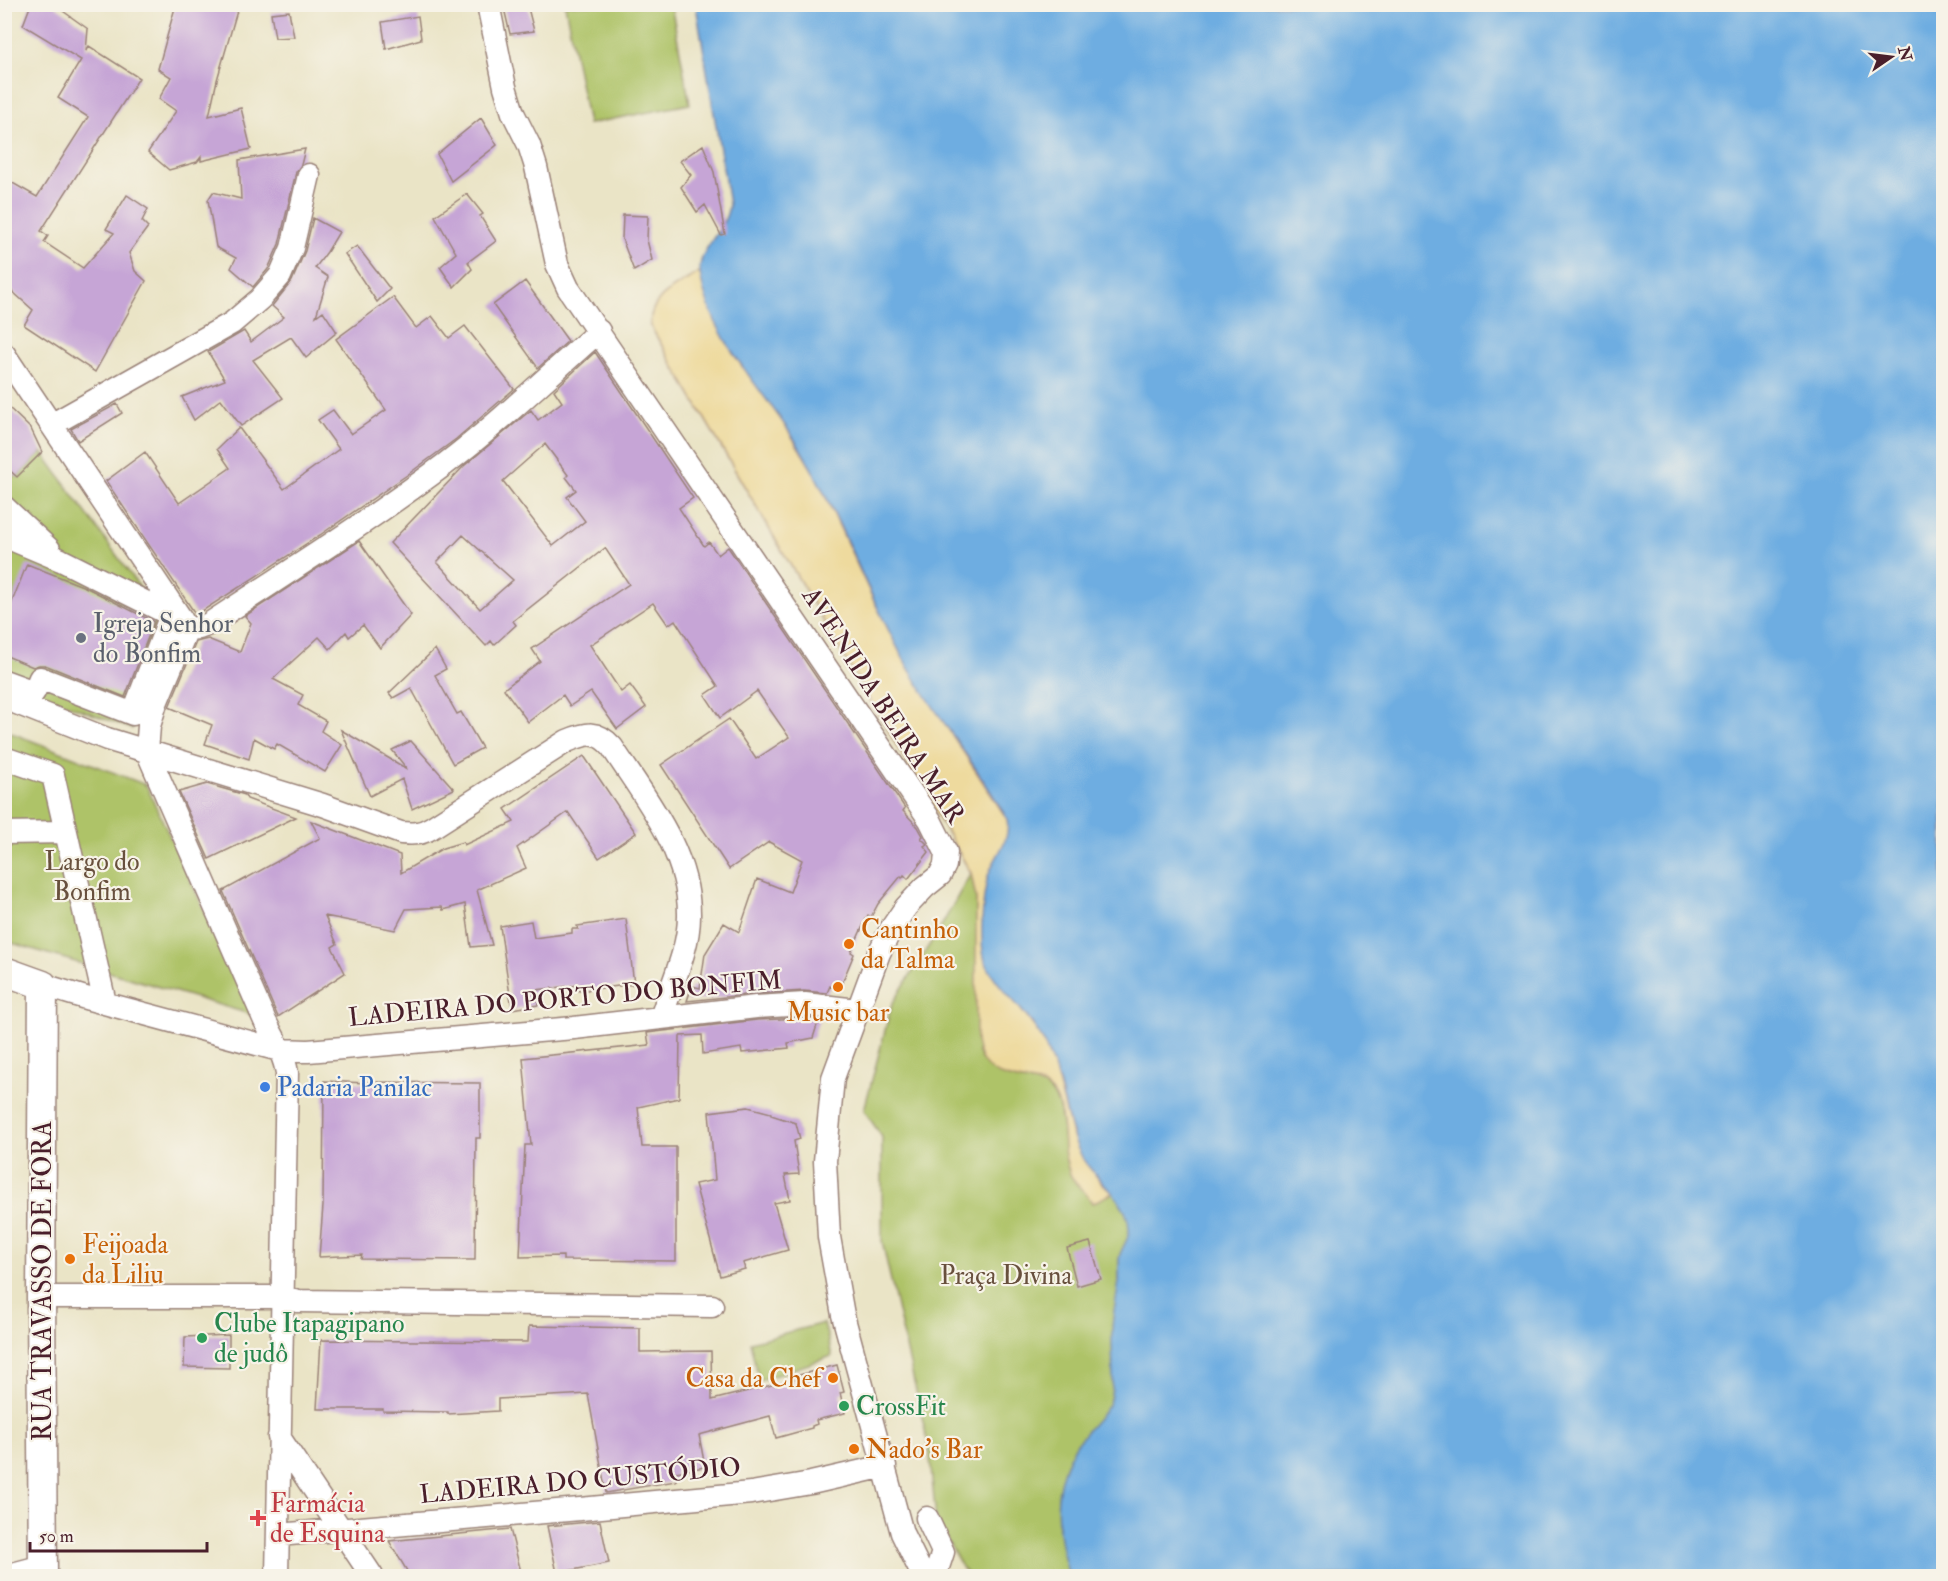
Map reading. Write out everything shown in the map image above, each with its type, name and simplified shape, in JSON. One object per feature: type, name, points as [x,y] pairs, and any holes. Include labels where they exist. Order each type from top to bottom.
[{"type":"main road","points":[[4,971],[43,985]]},
{"type":"main road","name":"RUA TRAVASSO DE FORA","points":[[43,985],[41,1297],[43,1571]]},
{"type":"street","name":"AVENIDA BEIRA MAR","points":[[488,4],[505,87],[513,113],[529,145],[557,264],[568,288],[930,820],[946,852],[945,865],[940,875],[906,907],[879,953],[833,1078],[825,1161],[829,1237],[843,1315],[902,1533],[920,1575]]},
{"type":"street","points":[[53,424],[232,323],[260,299],[280,276],[292,248],[309,176]]},
{"type":"street","points":[[187,629],[210,624],[389,505],[490,428],[598,331]]},
{"type":"street","points":[[4,354],[53,424],[187,629]]},
{"type":"street","points":[[4,507],[61,560]]},
{"type":"street","points":[[4,536],[61,560],[171,615],[133,714],[40,678],[34,692],[4,681]]},
{"type":"street","points":[[187,629],[156,703],[149,726],[147,751],[279,1050],[287,1073],[290,1299],[279,1437],[277,1576]]},
{"type":"street","points":[[4,698],[107,739],[323,805],[401,833],[412,834],[422,833],[431,828],[567,741],[592,734],[604,738],[666,831],[679,859],[687,890],[689,916],[685,943],[661,1017]]},
{"type":"street","points":[[4,758],[53,775],[105,1003]]},
{"type":"street","points":[[4,833],[66,832]]},
{"type":"street","name":"LADEIRA DO PORTO DO BONFIM","points":[[43,985],[279,1050],[308,1051],[574,1028],[756,1007],[805,1004],[857,1010]]},
{"type":"street","points":[[41,1297],[712,1306]]},
{"type":"street","points":[[279,1437],[372,1576]]},
{"type":"street","name":"LADEIRA DO CUSTÓDIO","points":[[278,1535],[751,1492],[811,1483],[885,1466]]},
{"type":"street","points":[[920,1575],[943,1552],[927,1518]]},
{"type":"street","points":[[5,1576],[43,1571]]},
{"type":"green space","points":[[565,5],[671,5],[690,104],[588,124]]},
{"type":"green space","points":[[42,452],[170,629],[132,729],[5,681],[4,468],[17,477]]},
{"type":"green space","name":"Largo do Bonfim","points":[[4,730],[146,785],[253,1015],[5,941]]},
{"type":"green space","name":"Praça Divina","points":[[971,873],[976,898],[978,1053],[983,1062],[997,1073],[1014,1080],[1043,1085],[1051,1091],[1060,1111],[1066,1158],[1073,1178],[1092,1203],[1113,1193],[1128,1218],[1130,1229],[1119,1258],[1116,1576],[967,1576],[936,1520],[929,1448],[882,1241],[882,1137],[864,1110],[892,1004],[940,928]]},
{"type":"green space","points":[[824,1323],[832,1356],[759,1381],[750,1342]]},
{"type":"sand","points":[[700,272],[715,320],[739,362],[780,417],[816,476],[871,595],[909,669],[1007,819],[1009,828],[1007,839],[989,873],[986,887],[983,933],[985,962],[1041,1036],[1055,1070],[1072,1135],[1099,1180],[1113,1193],[1092,1203],[1070,1173],[1065,1156],[1061,1112],[1055,1096],[1042,1085],[995,1073],[983,1062],[979,1053],[976,1041],[976,898],[971,873],[651,327],[651,317],[659,300],[674,287]]},
{"type":"water","points":[[696,5],[1943,5],[1943,1576],[1069,1576],[1058,1524],[1059,1491],[1062,1474],[1069,1458],[1081,1438],[1109,1403],[1113,1376],[1113,1318],[1119,1281],[1119,1259],[1129,1233],[1127,1218],[1124,1208],[1083,1159],[1072,1134],[1057,1077],[1042,1039],[1029,1019],[991,973],[986,963],[982,944],[985,892],[989,873],[1005,841],[1007,819],[984,780],[908,667],[816,477],[788,429],[728,345],[706,299],[700,265],[707,248],[723,223],[729,204]]},
{"type":"building","points":[[31,4],[53,4],[88,29],[86,51],[89,46],[139,78],[41,231],[48,236],[44,242],[83,268],[114,233],[106,229],[127,195],[148,209],[142,221],[148,227],[129,253],[135,271],[146,281],[95,372],[24,325],[33,310],[4,284],[4,178],[37,197],[88,117],[58,98],[81,60],[23,25]]},
{"type":"building","points":[[176,4],[239,4],[209,116],[241,108],[251,149],[201,161],[201,157],[197,162],[169,170],[148,152],[176,111],[159,99],[171,77],[158,69]]},
{"type":"building","points":[[503,4],[527,4],[534,31],[510,34]]},
{"type":"building","points":[[289,11],[294,37],[275,38],[271,13]]},
{"type":"building","points":[[418,16],[421,39],[386,49],[382,22]]},
{"type":"building","points":[[481,118],[497,145],[451,181],[437,154]]},
{"type":"building","points":[[703,145],[714,172],[725,234],[721,235],[705,205],[697,212],[681,187],[691,175],[680,161]]},
{"type":"building","points":[[305,149],[301,165],[296,172],[279,244],[268,269],[253,287],[231,268],[236,258],[216,247],[208,200],[213,192],[241,199],[239,160]]},
{"type":"building","points":[[467,194],[483,214],[480,216],[496,241],[468,262],[472,269],[454,287],[440,267],[456,253],[435,216]]},
{"type":"building","points":[[623,215],[648,216],[647,240],[652,260],[634,271],[622,239]]},
{"type":"building","points":[[313,218],[339,232],[315,268],[328,277],[316,316],[323,311],[337,332],[306,358],[291,337],[253,360],[283,398],[241,426],[221,399],[194,420],[182,397],[225,380],[208,352],[244,331],[251,342],[284,317],[272,306],[292,281],[305,251]]},
{"type":"building","points":[[357,246],[390,289],[377,302],[345,254]]},
{"type":"building","points":[[525,281],[568,341],[538,368],[493,305]]},
{"type":"building","points":[[393,297],[416,328],[432,316],[449,338],[465,326],[514,389],[456,439],[407,475],[320,535],[196,615],[106,481],[145,452],[179,503],[230,468],[217,449],[239,428],[284,489],[339,449],[318,420],[333,410],[351,434],[386,410],[336,339]]},
{"type":"building","points":[[595,352],[693,498],[679,508],[704,546],[709,542],[718,555],[728,547],[905,808],[903,811],[918,827],[923,836],[921,838],[927,844],[924,846],[929,852],[908,879],[904,875],[902,878],[901,876],[878,904],[871,917],[868,915],[851,952],[854,954],[839,990],[830,986],[827,993],[804,991],[687,1001],[692,986],[700,988],[705,954],[724,923],[739,932],[757,879],[790,892],[802,860],[769,842],[729,869],[661,765],[729,719],[756,759],[789,737],[757,691],[720,718],[705,695],[718,686],[675,620],[668,625],[653,603],[590,645],[621,692],[630,685],[646,707],[617,729],[591,692],[570,706],[563,695],[528,722],[504,689],[540,661],[532,649],[629,584],[605,548],[513,621],[516,625],[494,645],[491,641],[486,646],[390,543],[464,466],[531,410],[538,420],[562,402],[554,390]],"holes":[[[545,444],[576,490],[567,497],[585,521],[553,546],[503,481]],[[463,535],[513,580],[480,609],[437,562]]]},
{"type":"building","points":[[4,403],[31,429],[42,452],[17,477],[4,465]]},
{"type":"building","points":[[117,404],[122,413],[78,441],[71,429]]},
{"type":"building","points":[[359,541],[411,615],[380,648],[363,625],[349,637],[346,632],[330,649],[319,637],[273,679],[303,695],[298,705],[326,721],[321,731],[342,745],[325,772],[277,744],[274,749],[254,738],[249,759],[205,744],[212,725],[169,707],[196,642],[208,639],[240,652],[251,623],[245,616]]},
{"type":"building","name":"Igreja Senhor do Bonfim","points":[[27,564],[85,587],[154,622],[125,697],[45,665],[33,667],[4,655],[4,622]]},
{"type":"building","points":[[435,649],[446,669],[435,675],[457,714],[461,712],[482,748],[453,764],[411,688],[393,698],[389,693]]},
{"type":"building","points":[[341,730],[407,769],[392,750],[411,741],[454,789],[412,809],[402,779],[370,796]]},
{"type":"building","points":[[584,756],[636,833],[599,858],[568,812],[517,848],[526,868],[477,890],[492,945],[471,947],[465,904],[443,910],[442,907],[406,909],[395,930],[325,916],[337,944],[332,947],[345,973],[278,1017],[223,891],[320,838],[311,821],[400,855],[401,873],[443,848],[463,842],[464,845],[514,822],[505,809]]},
{"type":"building","points":[[207,784],[245,795],[247,799],[296,817],[209,859],[179,792]]},
{"type":"building","points":[[626,919],[634,984],[579,991],[579,985],[536,990],[538,1005],[512,1009],[500,926],[531,921],[534,938],[572,933],[572,929],[578,929],[577,926]]},
{"type":"building","points":[[819,1019],[813,1038],[788,1043],[789,1048],[742,1053],[741,1048],[703,1054],[702,1035],[680,1036],[679,1098],[638,1107],[642,1147],[676,1147],[676,1261],[563,1260],[563,1256],[520,1257],[525,1145],[531,1145],[523,1058],[649,1045],[647,1033],[757,1020]]},
{"type":"building","points":[[324,1081],[480,1083],[480,1138],[476,1138],[475,1260],[361,1259],[362,1255],[319,1257],[323,1206]]},
{"type":"building","points":[[748,1107],[796,1123],[800,1139],[794,1141],[799,1174],[785,1175],[790,1200],[774,1203],[788,1250],[743,1263],[745,1269],[720,1276],[695,1184],[715,1180],[709,1112]]},
{"type":"building","points":[[1090,1242],[1101,1279],[1077,1286],[1067,1248]]},
{"type":"building","points":[[529,1326],[640,1328],[640,1352],[711,1351],[712,1400],[796,1379],[795,1376],[837,1365],[844,1392],[840,1393],[845,1413],[816,1420],[817,1424],[812,1428],[776,1438],[770,1416],[699,1435],[705,1467],[675,1472],[676,1481],[606,1493],[588,1394],[498,1399],[498,1411],[448,1414],[448,1412],[383,1411],[383,1409],[317,1409],[321,1340],[528,1342]]},
{"type":"building","points":[[229,1335],[229,1368],[184,1367],[185,1337]]},
{"type":"building","points":[[600,1521],[609,1563],[557,1573],[547,1526]]},
{"type":"building","points":[[510,1529],[522,1576],[410,1576],[389,1541]]},
{"type":"place","name":"Igreja Senhor do Bonfim","points":[[81,638]]},
{"type":"place","name":"Cantinho da Talma","points":[[849,944]]},
{"type":"place","name":"Music bar","points":[[838,987]]},
{"type":"place","name":"Padaria Panilac","points":[[265,1087]]},
{"type":"place","name":"Feijoada da Liliu","points":[[70,1259]]},
{"type":"place","name":"Clube Itapagipano de judô","points":[[202,1338]]},
{"type":"place","name":"Casa da Chef","points":[[833,1378]]},
{"type":"place","name":"CrossFit","points":[[844,1406]]},
{"type":"place","name":"Nado's Bar","points":[[854,1449]]},
{"type":"place","name":"Farmácia de Esquina","points":[[258,1518]]}]
